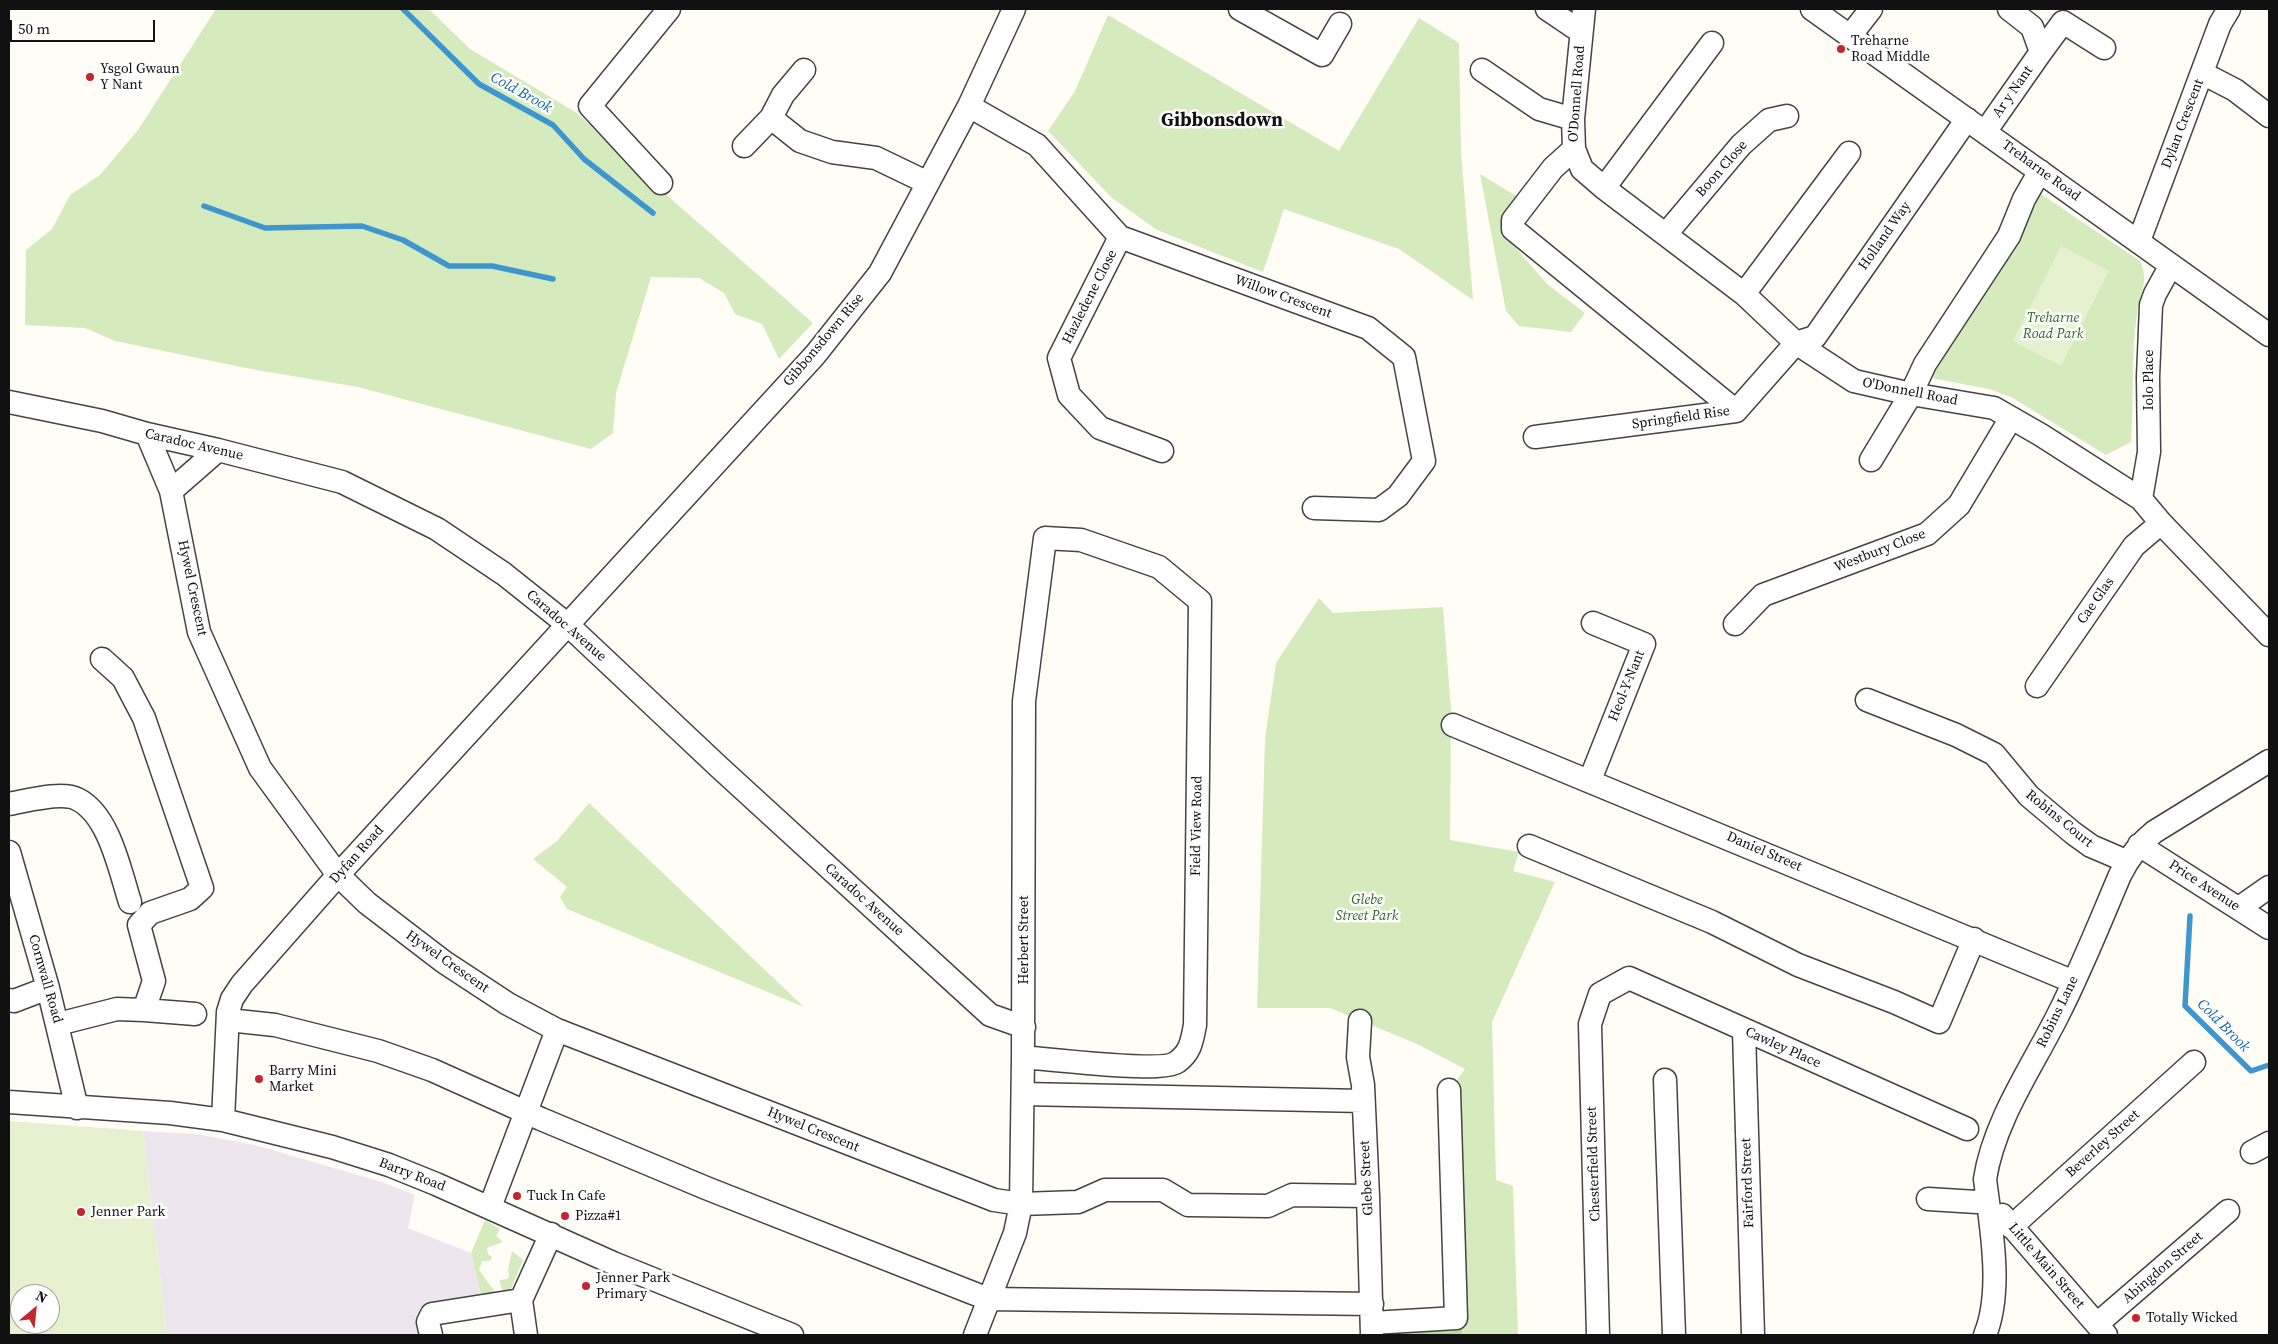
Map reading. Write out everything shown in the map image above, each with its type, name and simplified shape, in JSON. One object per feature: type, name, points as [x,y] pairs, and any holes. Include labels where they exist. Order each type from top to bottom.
[{"type":"street","points":[[661,183],[590,106],[670,9]]},
{"type":"street","name":"Gibbonsdown Rise","points":[[568,625],[814,355],[880,273],[969,106],[1014,9]]},
{"type":"street","points":[[1240,9],[1322,55],[1340,24]]},
{"type":"street","points":[[1547,9],[1581,32]]},
{"type":"street","name":"O'Donnell Road","points":[[1584,9],[1573,119],[1574,149],[1582,169],[1604,188],[1744,294],[1796,343],[1854,381],[1911,394],[1994,408],[2041,435],[2141,499],[2161,523],[2269,635]]},
{"type":"street","name":"Treharne Road","points":[[1812,9],[2139,241],[2269,336]]},
{"type":"street","points":[[1850,36],[1870,9]]},
{"type":"street","name":"Ar y Nant","points":[[2009,9],[2032,27],[2041,52]]},
{"type":"street","name":"Dylan Crescent","points":[[2139,241],[2220,24],[2229,9]]},
{"type":"street","name":"Ar y Nant","points":[[1976,125],[2041,52],[2063,22],[2104,48]]},
{"type":"street","points":[[1604,188],[1712,43]]},
{"type":"street","points":[[744,146],[771,118],[783,96],[804,70]]},
{"type":"street","points":[[1482,70],[1539,109],[1573,119]]},
{"type":"street","points":[[2202,73],[2236,90],[2269,116]]},
{"type":"street","name":"Willow Crescent","points":[[969,106],[1037,145],[1120,237],[1368,328],[1404,357],[1424,461],[1398,496],[1379,510],[1314,508]]},
{"type":"street","name":"Boon Close","points":[[1666,234],[1741,145],[1769,120],[1787,116]]},
{"type":"street","points":[[771,118],[800,141],[832,152],[876,158],[928,183]]},
{"type":"street","name":"Holland Way","points":[[1796,343],[1815,337],[1976,125]]},
{"type":"street","points":[[1574,149],[1553,168],[1513,220],[1513,229],[1736,411]]},
{"type":"street","points":[[1744,294],[1849,153]]},
{"type":"street","points":[[1871,460],[1911,394],[1925,364],[2009,236],[2024,199],[2040,171]]},
{"type":"street","name":"Hazledene Close","points":[[1120,237],[1059,358],[1069,395],[1100,428],[1162,451]]},
{"type":"street","name":"Iolo Place","points":[[2141,499],[2149,452],[2148,377],[2151,305],[2154,294],[2170,265]]},
{"type":"street","name":"Springfield Rise","points":[[1535,437],[1736,411],[1796,343]]},
{"type":"street","name":"Caradoc Avenue","points":[[9,402],[102,421],[147,434],[342,482],[437,529],[504,574],[568,625],[720,768],[990,1015],[1024,1027]]},
{"type":"street","name":"Westbury Close","points":[[1735,624],[1763,595],[1928,534],[1959,505],[2010,418]]},
{"type":"street","name":"Hywel Crescent","points":[[147,434],[171,491],[199,632],[260,768],[338,875],[367,903],[444,962],[508,1004],[557,1030],[994,1200],[1021,1204],[1078,1202],[1105,1190],[1163,1190],[1188,1205],[1268,1206],[1292,1195],[1368,1196]]},
{"type":"street","points":[[171,491],[218,450]]},
{"type":"street","name":"Cae Glas","points":[[2037,686],[2134,546],[2161,523]]},
{"type":"street","name":"Herbert Street","points":[[974,1335],[1015,1233],[1021,1204],[1024,1027],[1024,701],[1045,538]]},
{"type":"street","name":"Field View Road","points":[[1023,1057],[1139,1067],[1176,1064],[1190,1050],[1195,1025],[1200,602],[1160,567],[1080,540],[1045,538]]},
{"type":"street","name":"Heol-Y-Nant","points":[[1590,780],[1644,644],[1593,623]]},
{"type":"street","name":"Dyfan Road","points":[[223,1120],[228,1020],[232,998],[242,984],[338,875],[568,625]]},
{"type":"street","points":[[102,659],[123,678],[144,718],[202,888],[190,899],[150,913],[139,925],[154,981],[144,1010]]},
{"type":"street","name":"Robins Court","points":[[1867,700],[1956,735],[1994,754],[2029,796],[2072,833],[2091,846],[2133,853]]},
{"type":"street","name":"Daniel Street","points":[[1453,725],[1590,780],[2074,982]]},
{"type":"street","name":"Robins Lane","points":[[1985,1335],[1992,1319],[1995,1283],[1985,1179],[1988,1164],[2004,1120],[2074,982],[2133,853],[2154,832],[2269,761]]},
{"type":"street","points":[[9,804],[59,796],[77,798],[99,817],[110,838],[130,902]]},
{"type":"street","points":[[1529,846],[1712,922],[1798,965],[1894,1002],[1939,1022],[1974,939]]},
{"type":"street","name":"Price Avenue","points":[[2133,853],[2239,908],[2269,928]]},
{"type":"street","name":"Cornwall Road","points":[[10,859],[58,1024],[77,1108]]},
{"type":"street","points":[[2239,908],[2269,887]]},
{"type":"street","name":"Cawley Place","points":[[1600,994],[1629,978],[1967,1130]]},
{"type":"street","points":[[9,1000],[14,1001],[48,988]]},
{"type":"street","name":"Chesterfield Street","points":[[1598,1335],[1590,1024],[1600,994]]},
{"type":"street","points":[[58,1024],[117,1009],[195,1014]]},
{"type":"street","points":[[228,1020],[275,1025],[378,1051],[432,1070],[706,1188],[988,1299],[1372,1321],[1456,1318],[1449,1090]]},
{"type":"street","name":"Glebe Street","points":[[1360,1021],[1358,1056],[1363,1101],[1372,1321]]},
{"type":"street","points":[[490,1207],[557,1030]]},
{"type":"street","name":"Fairford Street","points":[[1744,1031],[1753,1335]]},
{"type":"street","name":"Beverley Street","points":[[2011,1227],[2194,1062]]},
{"type":"street","points":[[1665,1080],[1674,1335]]},
{"type":"street","points":[[1023,1094],[1363,1101]]},
{"type":"street","name":"Barry Road","points":[[9,1102],[170,1113],[223,1120],[332,1147],[389,1165],[490,1207],[640,1274],[792,1335]]},
{"type":"street","points":[[1928,1199],[1977,1202],[1987,1196]]},
{"type":"street","name":"Little Main Street","points":[[1987,1196],[2011,1227],[2102,1330]]},
{"type":"street","name":"Abingdon Street","points":[[2102,1330],[2228,1211]]},
{"type":"street","points":[[526,1335],[521,1300],[551,1234]]},
{"type":"street","points":[[431,1335],[428,1322],[432,1314],[521,1300]]},
{"type":"shaded area","points":[[143,1131],[196,1134],[255,1145],[382,1182],[415,1195],[408,1228],[471,1253],[482,1300],[420,1310],[426,1335],[167,1335]]},
{"type":"green space","points":[[216,9],[429,9],[470,49],[577,113],[670,198],[813,323],[779,359],[762,324],[735,314],[724,293],[699,278],[651,277],[616,393],[613,433],[591,449],[358,387],[251,369],[115,341],[85,328],[25,325],[26,250],[52,229],[70,195],[100,175],[138,130]]},
{"type":"green space","points":[[1108,15],[1339,151],[1419,18],[1459,43],[1461,152],[1473,300],[1399,249],[1284,209],[1263,272],[1157,230],[1112,198],[1048,131],[1075,91]]},
{"type":"green space","points":[[1480,174],[1518,197],[1503,217],[1502,228],[1510,241],[1547,284],[1585,313],[1571,332],[1519,326],[1506,311]]},
{"type":"green space","name":"Treharne Road Park","points":[[2041,194],[2140,261],[2143,268],[2144,281],[2137,314],[2134,346],[2131,442],[2106,455],[2011,397],[1989,389],[1928,376],[2033,196]]},
{"type":"green space","points":[[2061,246],[2109,271],[2061,366],[2013,341]]},
{"type":"green space","name":"Glebe Street Park","points":[[1319,598],[1333,613],[1443,607],[1451,709],[1450,840],[1519,852],[1513,871],[1555,882],[1492,1022],[1496,1180],[1513,1186],[1518,1335],[1462,1335],[1456,1081],[1465,1069],[1417,1044],[1330,1008],[1257,1008],[1265,739],[1276,663]]},
{"type":"green space","points":[[589,803],[804,1007],[567,909],[560,897],[567,887],[533,859],[557,841]]},
{"type":"green space","name":"Jenner Park","points":[[9,1121],[143,1131],[167,1335],[9,1335]]},
{"type":"green space","points":[[485,1220],[500,1229],[496,1236],[503,1242],[487,1248],[488,1254],[492,1257],[490,1261],[482,1261],[479,1270],[498,1296],[483,1303],[471,1253]]},
{"type":"green space","points":[[512,1251],[523,1260],[509,1294],[500,1285],[500,1280],[509,1277],[508,1270]]},
{"type":"green space","points":[[1462,1324],[1462,1335],[1381,1335],[1381,1330]]},
{"type":"waterway","name":"Cold Brook","points":[[403,9],[479,84],[553,125],[584,159],[653,213]]},
{"type":"waterway","points":[[204,206],[265,228],[362,226],[403,240],[449,266],[492,266],[553,279]]},
{"type":"waterway","name":"Cold Brook","points":[[2190,916],[2185,1006],[2251,1071],[2269,1065]]},
{"type":"place","name":"Treharne Road Middle","points":[[1841,49]]},
{"type":"place","name":"Ysgol Gwaun Y Nant","points":[[90,77]]},
{"type":"place","name":"Barry Mini Market","points":[[259,1079]]},
{"type":"place","name":"Tuck In Cafe","points":[[517,1196]]},
{"type":"place","name":"Jenner Park","points":[[81,1212]]},
{"type":"place","name":"Pizza#1","points":[[565,1216]]},
{"type":"place","name":"Jenner Park Primary","points":[[586,1286]]},
{"type":"place","name":"Totally Wicked","points":[[2136,1318]]},
{"type":"district","name":"Gibbonsdown","points":[[1222,121]]}]
